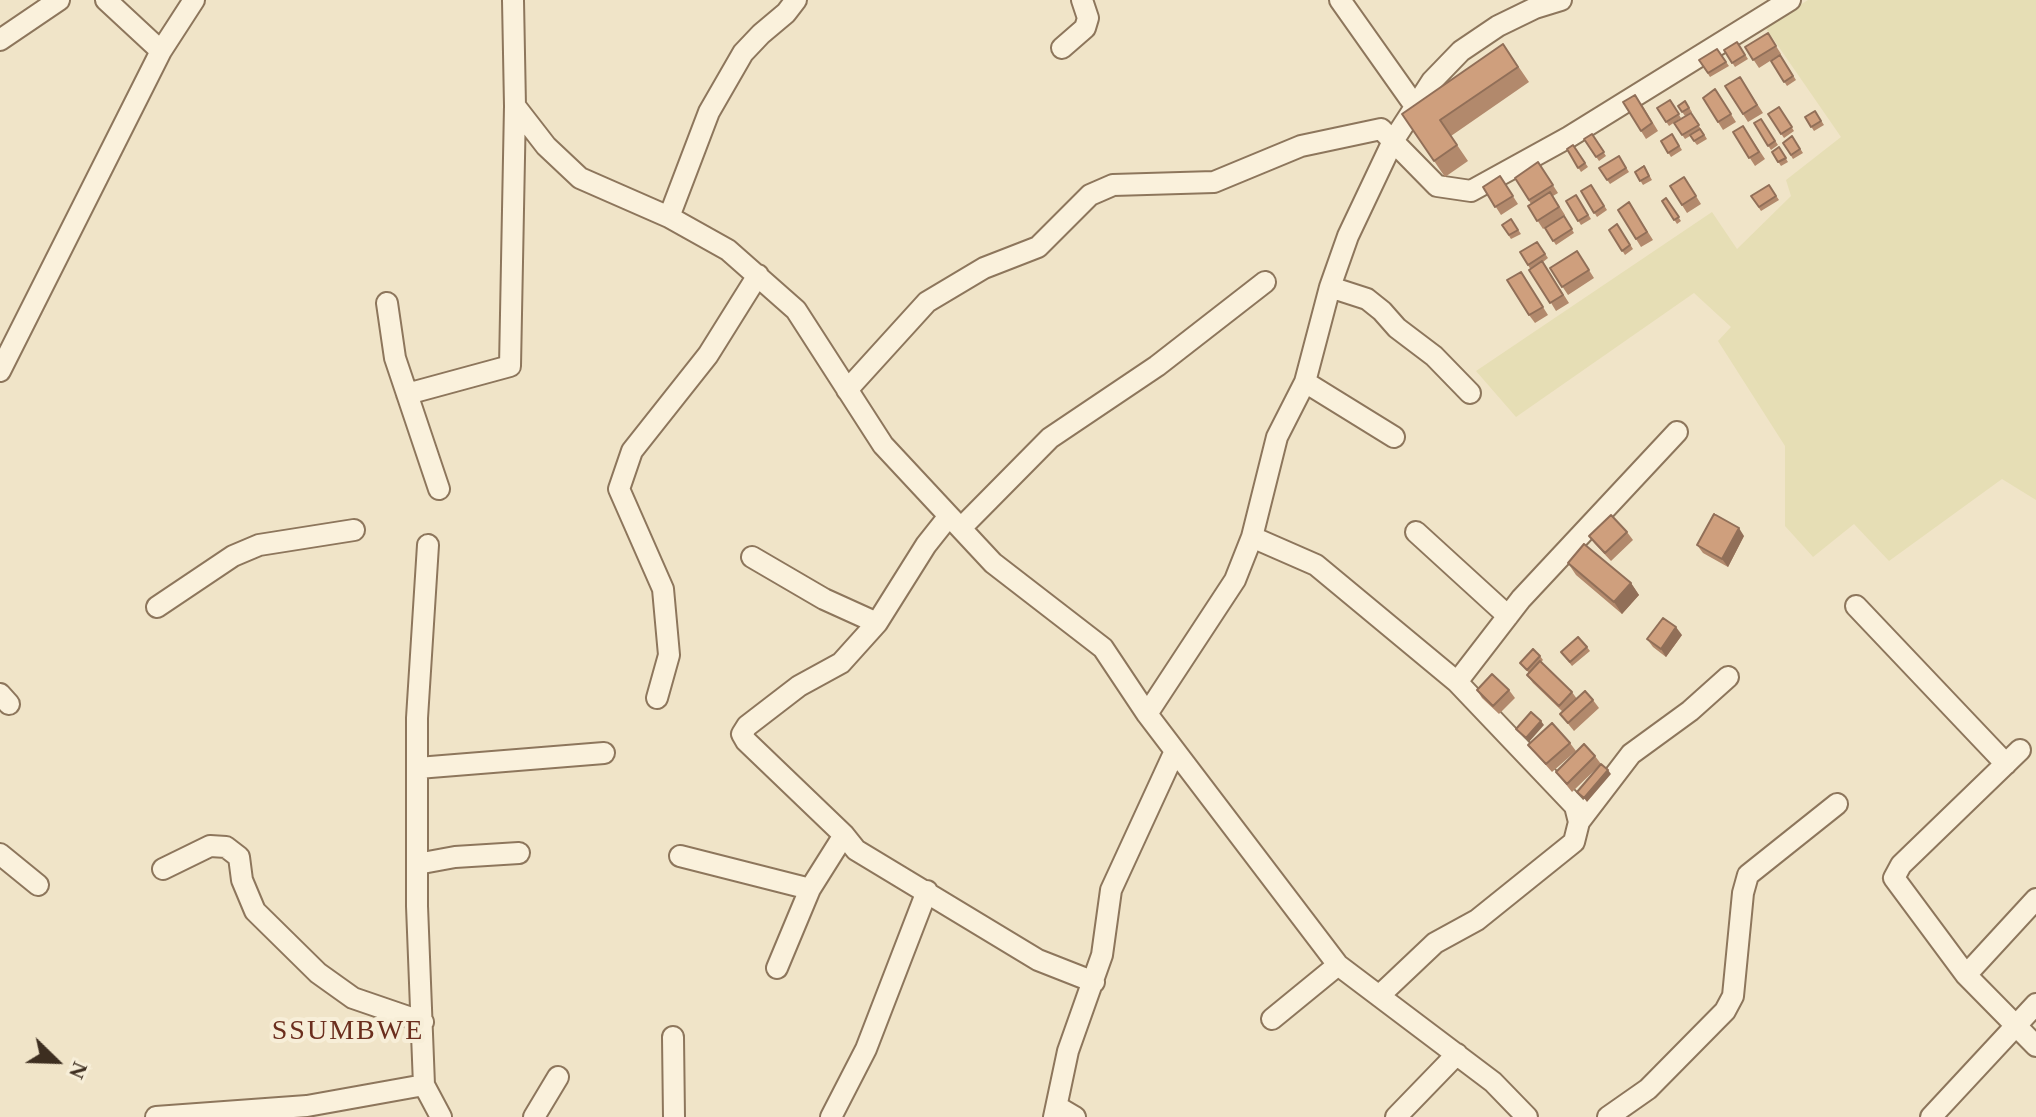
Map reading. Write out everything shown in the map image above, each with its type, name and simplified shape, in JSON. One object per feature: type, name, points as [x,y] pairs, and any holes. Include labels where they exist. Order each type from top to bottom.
[{"type":"street","points":[[0,40],[59,0]]},
{"type":"street","points":[[106,0],[161,51]]},
{"type":"street","points":[[0,371],[161,51],[194,0]]},
{"type":"street","points":[[669,217],[709,112],[743,53],[796,0]]},
{"type":"street","points":[[1062,48],[1085,28],[1088,18],[1082,0]]},
{"type":"street","points":[[1340,0],[1415,106]]},
{"type":"street","points":[[1147,714],[1235,580],[1252,537],[1277,437],[1305,382],[1330,287],[1348,236],[1393,141],[1432,81],[1461,51],[1498,26],[1535,8],[1561,0]]},
{"type":"street","points":[[847,390],[927,302],[984,268],[1038,247],[1090,195],[1113,185],[1214,182],[1301,146],[1381,129],[1437,186],[1471,191],[1569,137],[1790,0]]},
{"type":"street","points":[[407,394],[510,366],[515,106],[507,3]]},
{"type":"street","points":[[515,106],[546,146],[580,178],[669,217],[728,250],[796,310],[883,445],[993,563],[1103,648],[1147,714],[1338,965],[1493,1082],[1527,1117]]},
{"type":"street","points":[[657,698],[669,655],[663,589],[619,489],[632,451],[708,355],[758,275]]},
{"type":"street","points":[[1094,982],[1038,960],[856,850],[742,734],[747,726],[799,686],[841,663],[877,623],[926,545],[1050,438],[1157,366],[1265,282]]},
{"type":"street","points":[[1330,287],[1367,299],[1397,328],[1434,356],[1470,393]]},
{"type":"street","points":[[387,303],[395,358],[439,489]]},
{"type":"street","points":[[1305,382],[1394,437]]},
{"type":"street","points":[[1457,682],[1508,616],[1677,432]]},
{"type":"street","points":[[157,607],[233,556],[259,545],[354,530]]},
{"type":"street","points":[[1416,532],[1508,616]]},
{"type":"street","points":[[1252,537],[1316,565],[1457,682],[1575,806],[1579,822]]},
{"type":"street","points":[[428,545],[417,718],[417,864],[424,1085],[441,1117]]},
{"type":"street","points":[[752,557],[824,599],[877,623]]},
{"type":"street","points":[[1856,606],[2013,757],[1901,865],[1894,878],[1966,975],[2036,1046]]},
{"type":"street","points":[[1379,996],[1435,943],[1477,920],[1574,842],[1579,822],[1631,754],[1690,711],[1728,677]]},
{"type":"street","points":[[1062,1114],[1068,1051],[1102,955],[1111,890],[1175,751]]},
{"type":"street","points":[[418,768],[604,753]]},
{"type":"street","points":[[1608,1117],[1648,1089],[1725,1011],[1733,996],[1743,893],[1748,875],[1837,804]]},
{"type":"street","points":[[777,968],[810,889],[844,835]]},
{"type":"street","points":[[163,869],[210,846],[226,847],[239,857],[242,880],[255,911],[318,973],[353,998],[423,1022]]},
{"type":"street","points":[[417,864],[455,857],[519,853]]},
{"type":"street","points":[[0,854],[38,885]]},
{"type":"street","points":[[680,856],[810,889]]},
{"type":"street","points":[[831,1117],[866,1049],[927,891]]},
{"type":"street","points":[[1966,975],[2036,899]]},
{"type":"street","points":[[1272,1019],[1338,965]]},
{"type":"street","points":[[1932,1117],[2036,1004]]},
{"type":"street","points":[[673,1037],[674,1117]]},
{"type":"street","points":[[1396,1117],[1457,1054]]},
{"type":"street","points":[[534,1117],[558,1077]]},
{"type":"street","points":[[156,1117],[309,1111],[424,1085]]},
{"type":"shaded area","points":[[1808,0],[2036,0],[2036,500],[2002,479],[1889,561],[1854,524],[1813,557],[1785,526],[1785,446],[1718,341],[1731,327],[1694,293],[1516,417],[1476,371],[1712,212],[1737,249],[1791,196],[1786,180],[1841,137],[1765,27]]},
{"type":"building","points":[[1768,33],[1776,46],[1753,60],[1745,47]]},
{"type":"building","points":[[1737,42],[1745,55],[1732,63],[1724,50]]},
{"type":"building","points":[[1503,44],[1518,67],[1440,120],[1457,145],[1434,161],[1402,114]]},
{"type":"building","points":[[1717,49],[1726,62],[1708,73],[1699,60]]},
{"type":"building","points":[[1780,55],[1793,76],[1784,82],[1771,61]]},
{"type":"building","points":[[1740,77],[1757,105],[1743,114],[1725,86]]},
{"type":"building","points":[[1715,89],[1731,114],[1718,122],[1703,98]]},
{"type":"building","points":[[1635,95],[1652,123],[1641,131],[1623,102]]},
{"type":"building","points":[[1670,100],[1679,114],[1666,122],[1657,108]]},
{"type":"building","points":[[1685,101],[1689,108],[1682,112],[1678,106]]},
{"type":"building","points":[[1779,107],[1792,127],[1781,134],[1768,114]]},
{"type":"building","points":[[1815,111],[1821,121],[1811,127],[1805,117]]},
{"type":"building","points":[[1691,113],[1699,125],[1682,135],[1674,123]]},
{"type":"building","points":[[1761,119],[1775,141],[1768,146],[1754,123]]},
{"type":"building","points":[[1743,126],[1759,152],[1749,158],[1733,132]]},
{"type":"building","points":[[1700,129],[1704,135],[1694,141],[1690,135]]},
{"type":"building","points":[[1592,134],[1604,152],[1596,157],[1584,139]]},
{"type":"building","points":[[1672,134],[1679,146],[1668,153],[1661,141]]},
{"type":"building","points":[[1792,136],[1800,149],[1791,155],[1783,143]]},
{"type":"building","points":[[1573,145],[1585,163],[1578,168],[1567,149]]},
{"type":"building","points":[[1779,147],[1786,158],[1778,162],[1772,152]]},
{"type":"building","points":[[1619,156],[1626,168],[1607,180],[1599,168]]},
{"type":"building","points":[[1538,162],[1553,185],[1529,200],[1515,178]]},
{"type":"building","points":[[1644,166],[1649,176],[1640,181],[1635,172]]},
{"type":"building","points":[[1500,176],[1513,196],[1495,207],[1483,187]]},
{"type":"building","points":[[1684,177],[1696,196],[1682,205],[1670,186]]},
{"type":"building","points":[[1591,185],[1604,206],[1594,213],[1581,191]]},
{"type":"building","points":[[1769,185],[1776,196],[1759,207],[1751,196]]},
{"type":"building","points":[[1550,192],[1559,207],[1537,221],[1528,206]]},
{"type":"building","points":[[1576,195],[1588,215],[1578,221],[1566,201]]},
{"type":"building","points":[[1666,198],[1679,217],[1674,220],[1662,201]]},
{"type":"building","points":[[1629,202],[1647,232],[1636,239],[1618,210]]},
{"type":"building","points":[[1564,216],[1572,229],[1553,241],[1545,228]]},
{"type":"building","points":[[1511,219],[1518,230],[1509,235],[1502,225]]},
{"type":"building","points":[[1617,224],[1630,245],[1622,251],[1609,230]]},
{"type":"building","points":[[1537,242],[1545,254],[1528,265],[1520,252]]},
{"type":"building","points":[[1577,251],[1589,270],[1562,287],[1550,268]]},
{"type":"building","points":[[1542,261],[1563,295],[1550,303],[1529,270]]},
{"type":"building","points":[[1521,272],[1543,307],[1529,315],[1507,280]]},
{"type":"building","points":[[1714,514],[1739,528],[1722,559],[1697,545]]},
{"type":"building","points":[[1611,515],[1627,532],[1605,553],[1589,536]]},
{"type":"building","points":[[1584,544],[1631,583],[1614,602],[1568,563]]},
{"type":"building","points":[[1663,618],[1676,627],[1661,649],[1647,639]]},
{"type":"building","points":[[1578,637],[1587,647],[1570,662],[1561,652]]},
{"type":"building","points":[[1533,649],[1540,656],[1527,670],[1520,663]]},
{"type":"building","points":[[1540,661],[1572,692],[1559,706],[1527,675]]},
{"type":"building","points":[[1492,674],[1509,690],[1493,706],[1477,690]]},
{"type":"building","points":[[1585,691],[1593,700],[1568,723],[1560,714]]},
{"type":"building","points":[[1531,712],[1541,721],[1526,738],[1516,729]]},
{"type":"building","points":[[1552,723],[1570,743],[1546,764],[1528,745]]},
{"type":"building","points":[[1584,744],[1595,756],[1567,784],[1556,772]]},
{"type":"building","points":[[1601,764],[1608,770],[1584,798],[1577,792]]},
{"type":"district","name":"SSUMBWE","points":[[348,1032]]}]
